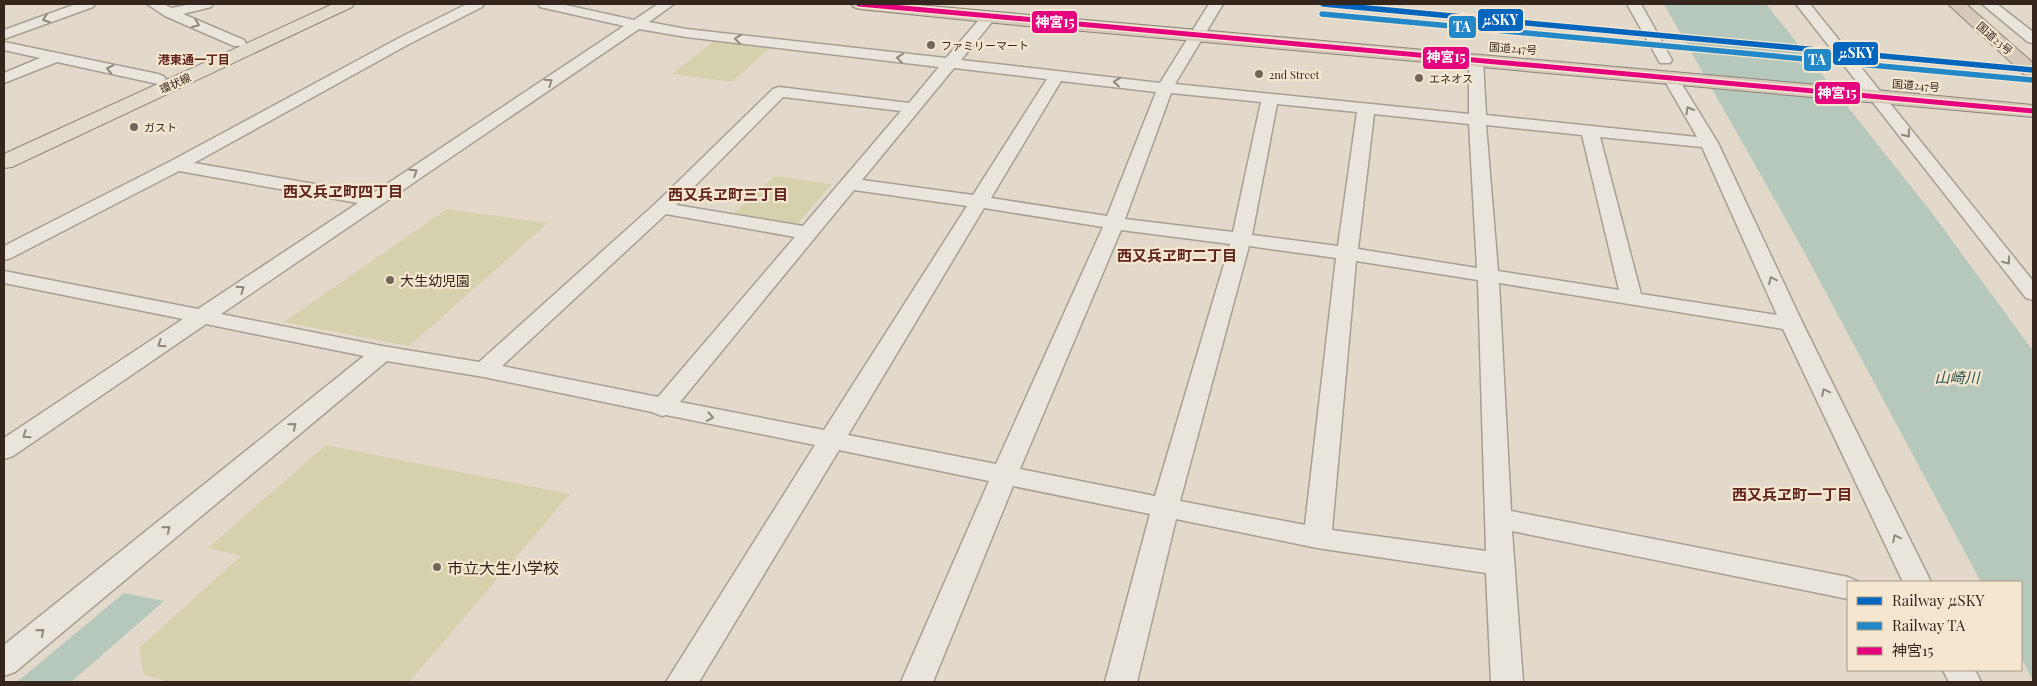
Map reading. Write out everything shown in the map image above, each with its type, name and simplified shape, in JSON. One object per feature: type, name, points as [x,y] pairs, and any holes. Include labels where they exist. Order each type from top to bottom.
[{"type":"highway","name":"国道247号","points":[[859,4],[990,10],[1476,60],[1838,78],[1877,95],[2033,111]]},
{"type":"highway","name":"国道23号","points":[[1956,4],[2033,72]]},
{"type":"highway","name":"国道23号","points":[[1977,4],[2033,52]]},
{"type":"highway","name":"国道247号","points":[[1199,31],[1581,53]]},
{"type":"highway","name":"国道247号","points":[[1609,55],[1674,69],[1859,87],[2033,95]]},
{"type":"main road","name":"環状線","points":[[4,147],[322,4]]},
{"type":"main road","name":"環状線","points":[[4,162],[346,4]]},
{"type":"street","points":[[4,35],[88,4]]},
{"type":"street","points":[[154,4],[170,14],[239,42]]},
{"type":"street","points":[[170,14],[206,4]]},
{"type":"street","points":[[4,254],[477,4]]},
{"type":"street","points":[[545,4],[686,33],[1165,88],[1709,144]]},
{"type":"street","points":[[4,450],[667,4]]},
{"type":"street","points":[[917,682],[1114,224],[1165,88],[1216,4]]},
{"type":"street","points":[[1634,4],[1674,69],[1792,324],[1917,581]]},
{"type":"street","points":[[1803,4],[1859,87]]},
{"type":"street","points":[[1992,7],[2024,17]]},
{"type":"street","points":[[1992,7],[2033,39]]},
{"type":"street","points":[[662,408],[913,108],[990,10]]},
{"type":"street","points":[[4,46],[158,79]]},
{"type":"street","points":[[4,78],[56,57]]},
{"type":"street","points":[[1476,60],[1476,120],[1487,276],[1507,682]]},
{"type":"street","points":[[682,682],[1057,75]]},
{"type":"street","points":[[484,370],[662,208],[779,92],[913,108]]},
{"type":"street","points":[[1877,95],[2033,294]]},
{"type":"street","points":[[1121,682],[1165,508],[1240,239],[1268,112],[1268,98]]},
{"type":"street","points":[[1317,538],[1347,254],[1366,108]]},
{"type":"street","points":[[1590,132],[1632,298]]},
{"type":"street","points":[[177,164],[374,200]]},
{"type":"street","points":[[849,184],[980,202],[1114,224],[1347,254],[1792,324]]},
{"type":"street","points":[[662,208],[808,233]]},
{"type":"street","points":[[4,277],[382,353],[484,370],[662,408],[1317,538],[1500,564]]},
{"type":"street","points":[[4,663],[382,353]]},
{"type":"street","points":[[1498,518],[1847,588]]},
{"type":"shaded area","points":[[714,41],[771,47],[732,82],[672,74]]},
{"type":"shaded area","points":[[775,176],[832,184],[793,229],[729,218]]},
{"type":"shaded area","points":[[447,209],[548,223],[409,346],[284,322]]},
{"type":"shaded area","points":[[326,445],[570,494],[409,682],[169,682],[144,675],[139,648],[241,556],[208,548]]},
{"type":"water","name":"山崎川","points":[[1664,4],[1766,4],[1932,213],[2033,351],[2033,681],[2022,659],[2022,581],[1980,581],[1802,248]]},
{"type":"water","points":[[124,593],[164,601],[71,682],[17,682]]},
{"type":"rail line","name":"μSKY","points":[[1323,4],[2033,70]]},
{"type":"rail line","name":"TA","points":[[1322,14],[2032,80]]},
{"type":"transit line","name":"神宮15","points":[[859,4],[2033,111]]},
{"type":"place","name":"ファミリーマート","points":[[931,45]]},
{"type":"place","name":"2nd Street","points":[[1259,74]]},
{"type":"place","name":"エネオス","points":[[1419,78]]},
{"type":"place","name":"ガスト","points":[[134,127]]},
{"type":"place","name":"大生幼児園","points":[[390,280]]},
{"type":"place","name":"市立大生小学校","points":[[437,567]]},
{"type":"district","name":"港東通一丁目","points":[[194,59]]},
{"type":"district","name":"西又兵ヱ町四丁目","points":[[343,191]]},
{"type":"district","name":"西又兵ヱ町三丁目","points":[[728,194]]},
{"type":"district","name":"西又兵ヱ町二丁目","points":[[1177,255]]},
{"type":"district","name":"西又兵ヱ町一丁目","points":[[1792,494]]}]
